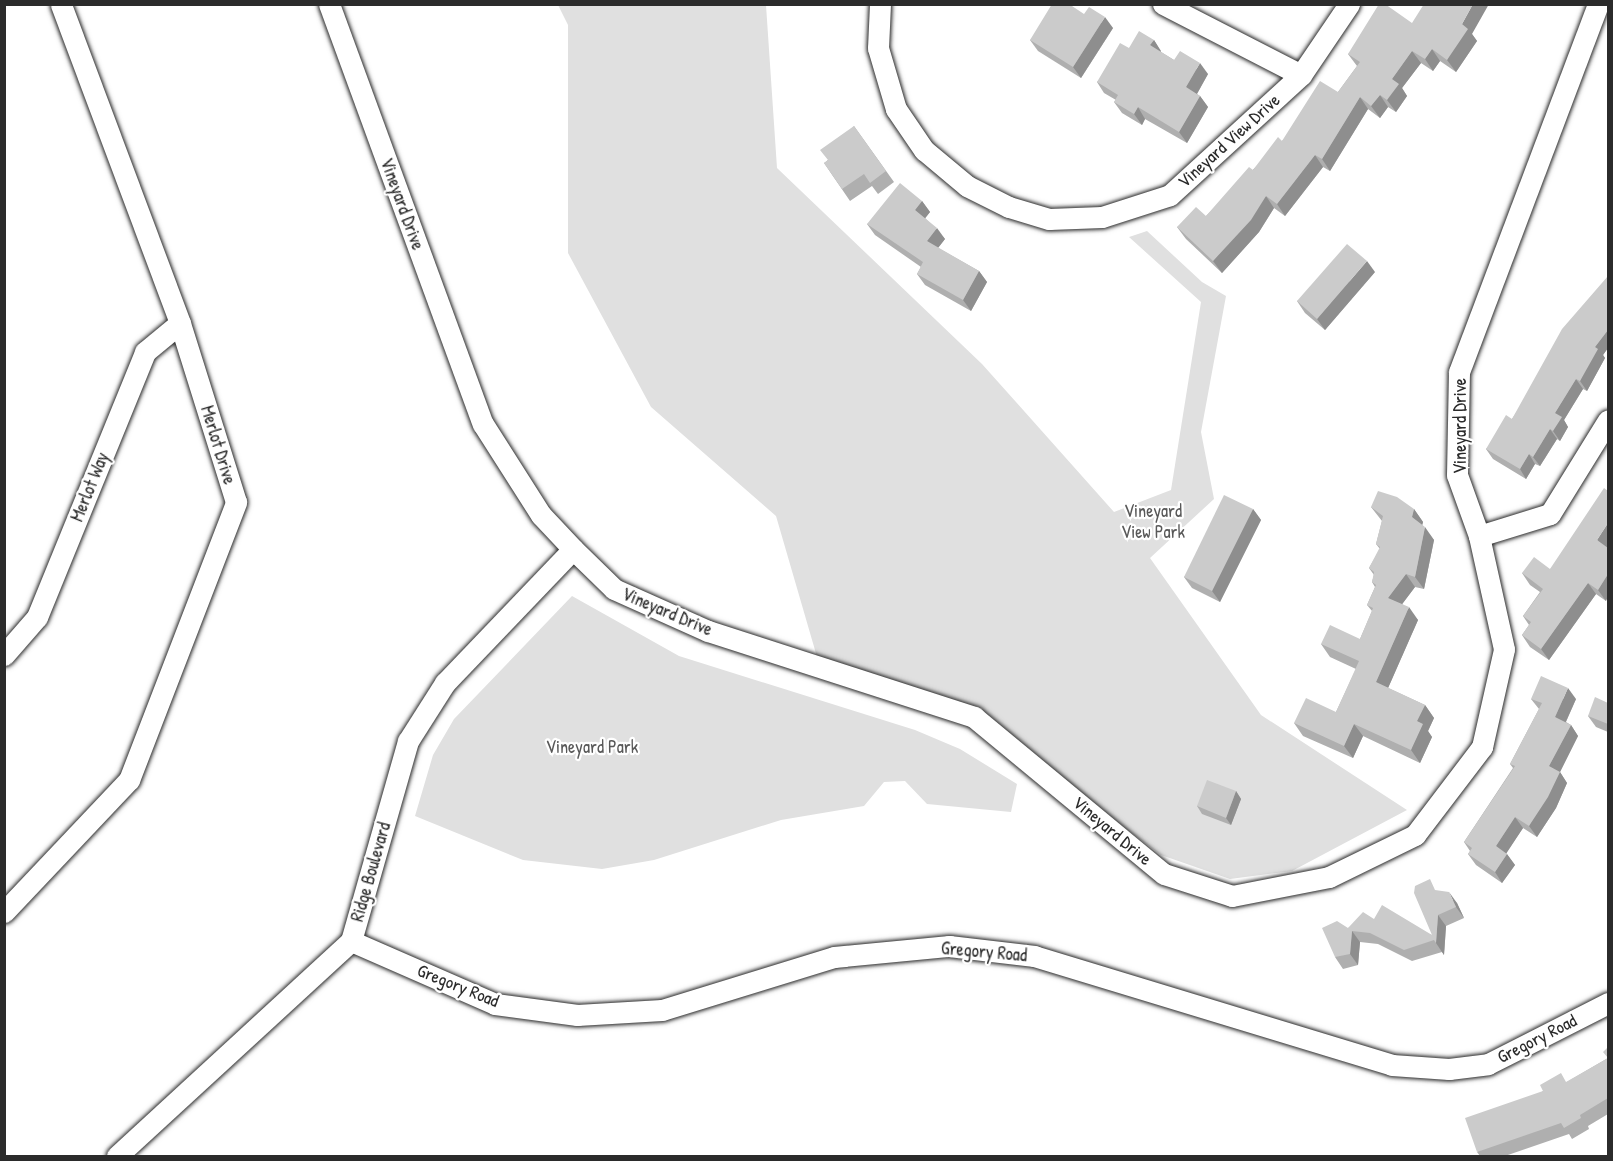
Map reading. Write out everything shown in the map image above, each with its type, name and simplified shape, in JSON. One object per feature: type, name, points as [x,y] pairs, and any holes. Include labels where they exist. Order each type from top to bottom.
[{"type":"street","name":"Merlot Drive","points":[[4,912],[129,780],[237,502],[180,323],[61,4]]},
{"type":"street","name":"Vineyard Drive","points":[[329,4],[483,424],[541,515],[573,549],[614,589],[708,631],[974,717],[1164,874],[1232,896],[1329,877],[1415,835],[1482,747],[1504,649],[1479,537],[1457,475],[1459,372],[1598,4]]},
{"type":"street","name":"Vineyard View Drive","points":[[880,4],[878,48],[896,109],[924,150],[967,186],[1009,207],[1049,219],[1102,217],[1170,195],[1301,75],[1349,4]]},
{"type":"street","points":[[1163,4],[1301,75]]},
{"type":"street","name":"Merlot Way","points":[[4,655],[37,617],[145,352],[180,323]]},
{"type":"street","points":[[1479,537],[1550,514],[1608,420]]},
{"type":"street","name":"Ridge Boulevard","points":[[117,1156],[351,941],[408,741],[445,683],[573,549]]},
{"type":"street","name":"Gregory Road","points":[[351,941],[495,1004],[577,1015],[662,1011],[834,957],[949,946],[1034,956],[1392,1065],[1449,1069],[1488,1064],[1608,1002]]},
{"type":"green space","name":"Vineyard View Park","points":[[558,5],[766,5],[777,168],[982,364],[1114,512],[1171,490],[1201,302],[1129,237],[1147,231],[1202,282],[1226,296],[1201,432],[1214,499],[1150,558],[1261,715],[1407,810],[1292,871],[1230,879],[1161,855],[958,702],[817,657],[776,516],[651,407],[568,253],[568,25]]},
{"type":"green space","name":"Vineyard Park","points":[[572,596],[679,656],[915,730],[960,749],[1017,784],[1011,812],[927,804],[905,781],[884,782],[864,806],[781,820],[654,860],[602,869],[523,860],[415,816],[433,755],[454,719]]},
{"type":"building","points":[[1052,4],[1069,4],[1084,14],[1089,7],[1105,17],[1073,67],[1030,40]]},
{"type":"building","points":[[1379,4],[1385,4],[1412,23],[1424,4],[1473,4],[1462,24],[1468,29],[1447,60],[1432,49],[1425,59],[1412,51],[1392,79],[1399,84],[1387,100],[1380,95],[1371,106],[1360,97],[1322,159],[1315,155],[1277,204],[1266,196],[1251,220],[1213,261],[1177,227],[1196,207],[1206,216],[1249,167],[1253,170],[1278,137],[1282,141],[1320,81],[1338,92],[1360,62],[1348,54]]},
{"type":"building","points":[[1139,31],[1154,40],[1150,45],[1174,60],[1180,51],[1200,63],[1186,87],[1200,96],[1179,132],[1138,107],[1134,114],[1114,102],[1118,95],[1097,82],[1120,43],[1129,48]]},
{"type":"building","points":[[854,126],[886,171],[870,183],[864,174],[842,189],[824,163],[828,160],[820,150]]},
{"type":"building","points":[[900,183],[922,201],[915,210],[937,228],[927,241],[979,271],[963,300],[917,274],[923,262],[867,224]]},
{"type":"building","points":[[1347,244],[1367,261],[1317,319],[1297,301]]},
{"type":"building","points":[[1608,276],[1608,330],[1595,347],[1598,349],[1580,381],[1576,379],[1555,413],[1562,417],[1553,431],[1550,429],[1533,457],[1529,454],[1520,469],[1486,449],[1506,415],[1512,419],[1562,329]]},
{"type":"building","points":[[1604,488],[1608,491],[1608,523],[1597,540],[1608,548],[1608,574],[1598,590],[1588,583],[1541,649],[1522,635],[1531,622],[1523,616],[1543,589],[1522,573],[1534,557],[1550,569]]},
{"type":"building","points":[[1378,491],[1397,497],[1414,509],[1412,517],[1425,527],[1415,577],[1406,574],[1388,598],[1409,607],[1376,682],[1425,705],[1417,721],[1423,724],[1411,750],[1354,724],[1344,746],[1294,723],[1306,698],[1336,712],[1359,661],[1321,644],[1330,625],[1360,639],[1373,608],[1367,605],[1376,585],[1372,582],[1374,572],[1369,568],[1380,547],[1376,544],[1383,516],[1371,507]]},
{"type":"building","points":[[1224,495],[1253,509],[1212,591],[1184,577]]},
{"type":"building","points":[[1541,676],[1568,688],[1555,717],[1571,725],[1549,766],[1560,772],[1548,797],[1529,826],[1515,817],[1496,846],[1507,854],[1495,872],[1468,854],[1472,848],[1464,842],[1515,766],[1510,764],[1542,703],[1531,699]]},
{"type":"building","points":[[1595,697],[1608,703],[1608,724],[1588,716]]},
{"type":"building","points":[[1207,780],[1236,791],[1226,818],[1197,806]]},
{"type":"building","points":[[1430,879],[1435,890],[1449,892],[1456,907],[1438,915],[1436,943],[1434,940],[1404,950],[1370,933],[1352,931],[1350,954],[1335,957],[1322,928],[1337,921],[1348,928],[1363,912],[1374,919],[1382,905],[1432,935],[1414,893],[1415,886]]},
{"type":"building","points":[[1608,1047],[1608,1058],[1603,1052]]},
{"type":"building","points":[[1608,1058],[1608,1098],[1580,1115],[1581,1118],[1564,1128],[1561,1123],[1477,1152],[1465,1118],[1543,1091],[1540,1085],[1561,1073],[1566,1082]]}]
